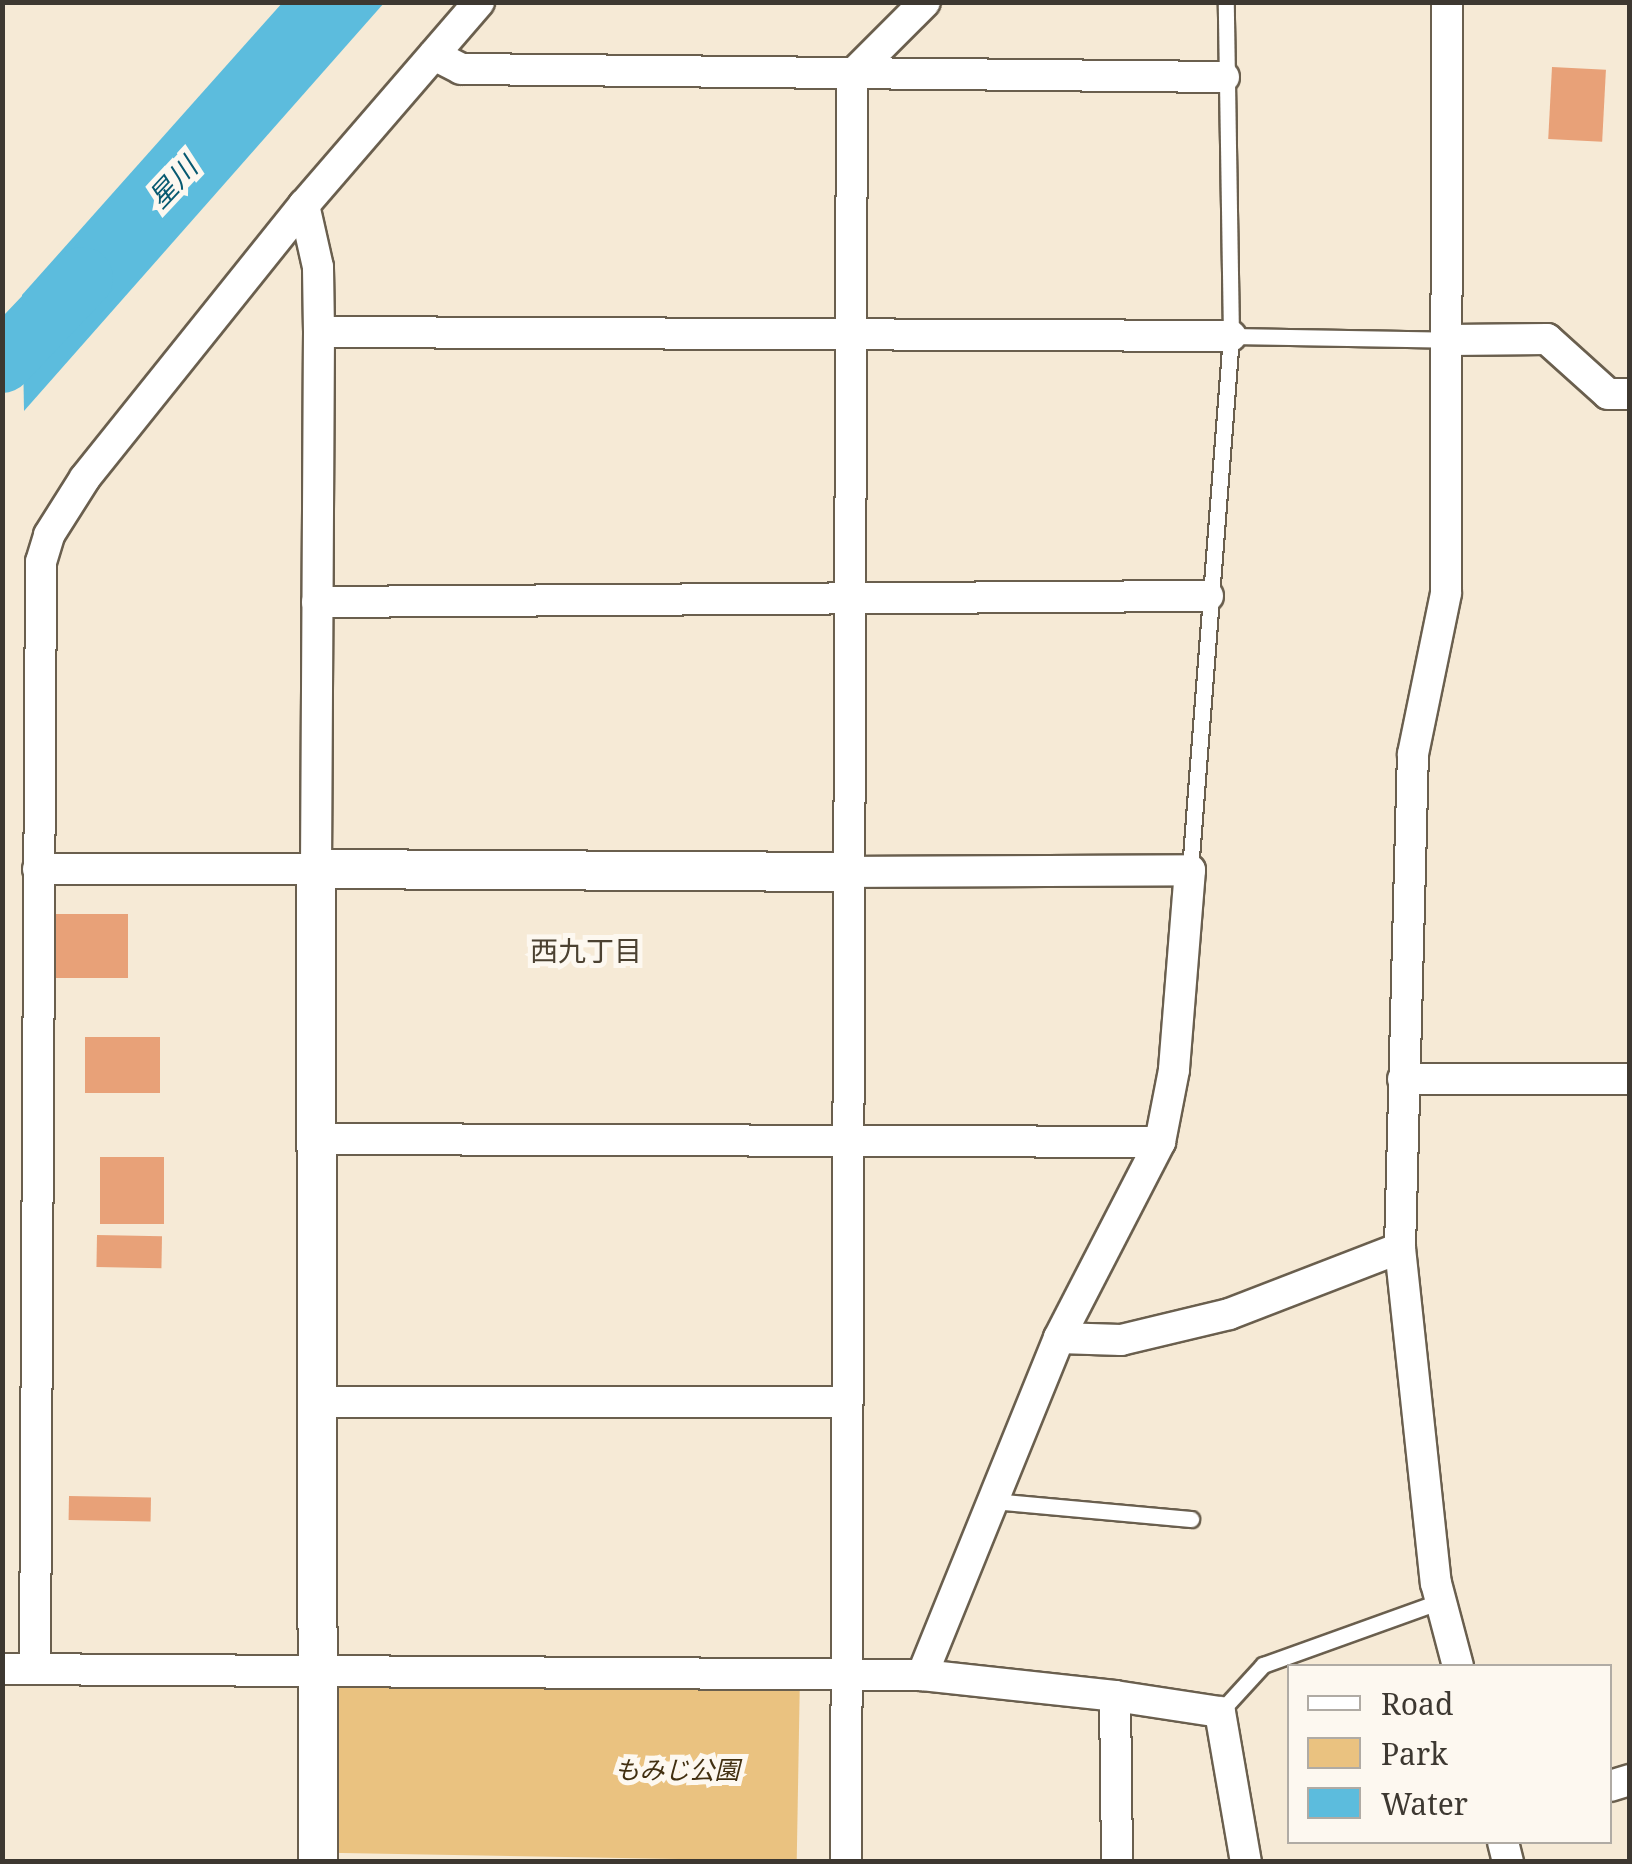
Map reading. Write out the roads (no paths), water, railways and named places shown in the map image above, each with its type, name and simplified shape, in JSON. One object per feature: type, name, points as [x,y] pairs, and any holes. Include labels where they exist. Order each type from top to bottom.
[{"type":"street","points":[[34,1669],[41,562],[49,535],[85,478],[304,205],[480,2]]},
{"type":"street","points":[[846,1862],[852,74],[925,2]]},
{"type":"street","points":[[1447,2],[1450,340],[1446,593],[1413,754],[1400,1248],[1441,1602],[1457,1664]]},
{"type":"street","points":[[434,56],[460,69],[1224,77]]},
{"type":"street","points":[[304,205],[318,267],[319,332],[315,1402],[321,1671],[318,1862]]},
{"type":"street","points":[[319,332],[852,331],[1231,336]]},
{"type":"street","points":[[1450,340],[1547,340],[1608,394],[1630,394]]},
{"type":"street","points":[[317,602],[851,602],[1208,596]]},
{"type":"street","points":[[38,869],[1190,870],[1174,1070],[1160,1142],[1059,1338],[922,1675]]},
{"type":"street","points":[[1403,1079],[1630,1079]]},
{"type":"street","points":[[316,1139],[1160,1142]]},
{"type":"street","points":[[1059,1338],[1121,1340],[1229,1314],[1400,1248]]},
{"type":"street","points":[[315,1402],[847,1402]]},
{"type":"street","points":[[2,1669],[922,1675],[1220,1712],[1246,1862]]},
{"type":"street","points":[[1115,1696],[1118,1862]]},
{"type":"lane","points":[[1190,870],[1208,596],[1231,336],[1224,77],[1226,2]]},
{"type":"lane","points":[[1231,336],[1450,340]]},
{"type":"lane","points":[[992,1501],[1191,1518]]},
{"type":"lane","points":[[1220,1712],[1263,1665],[1441,1602]]},
{"type":"water","points":[[283,2],[384,3],[24,411],[22,295]]},
{"type":"waterway","name":"星川","points":[[2,362],[82,278]]},
{"type":"district","name":"西九丁目","points":[[586,950]]},
{"type":"park label","name":"もみじ公園","points":[[677,1769]]}]
